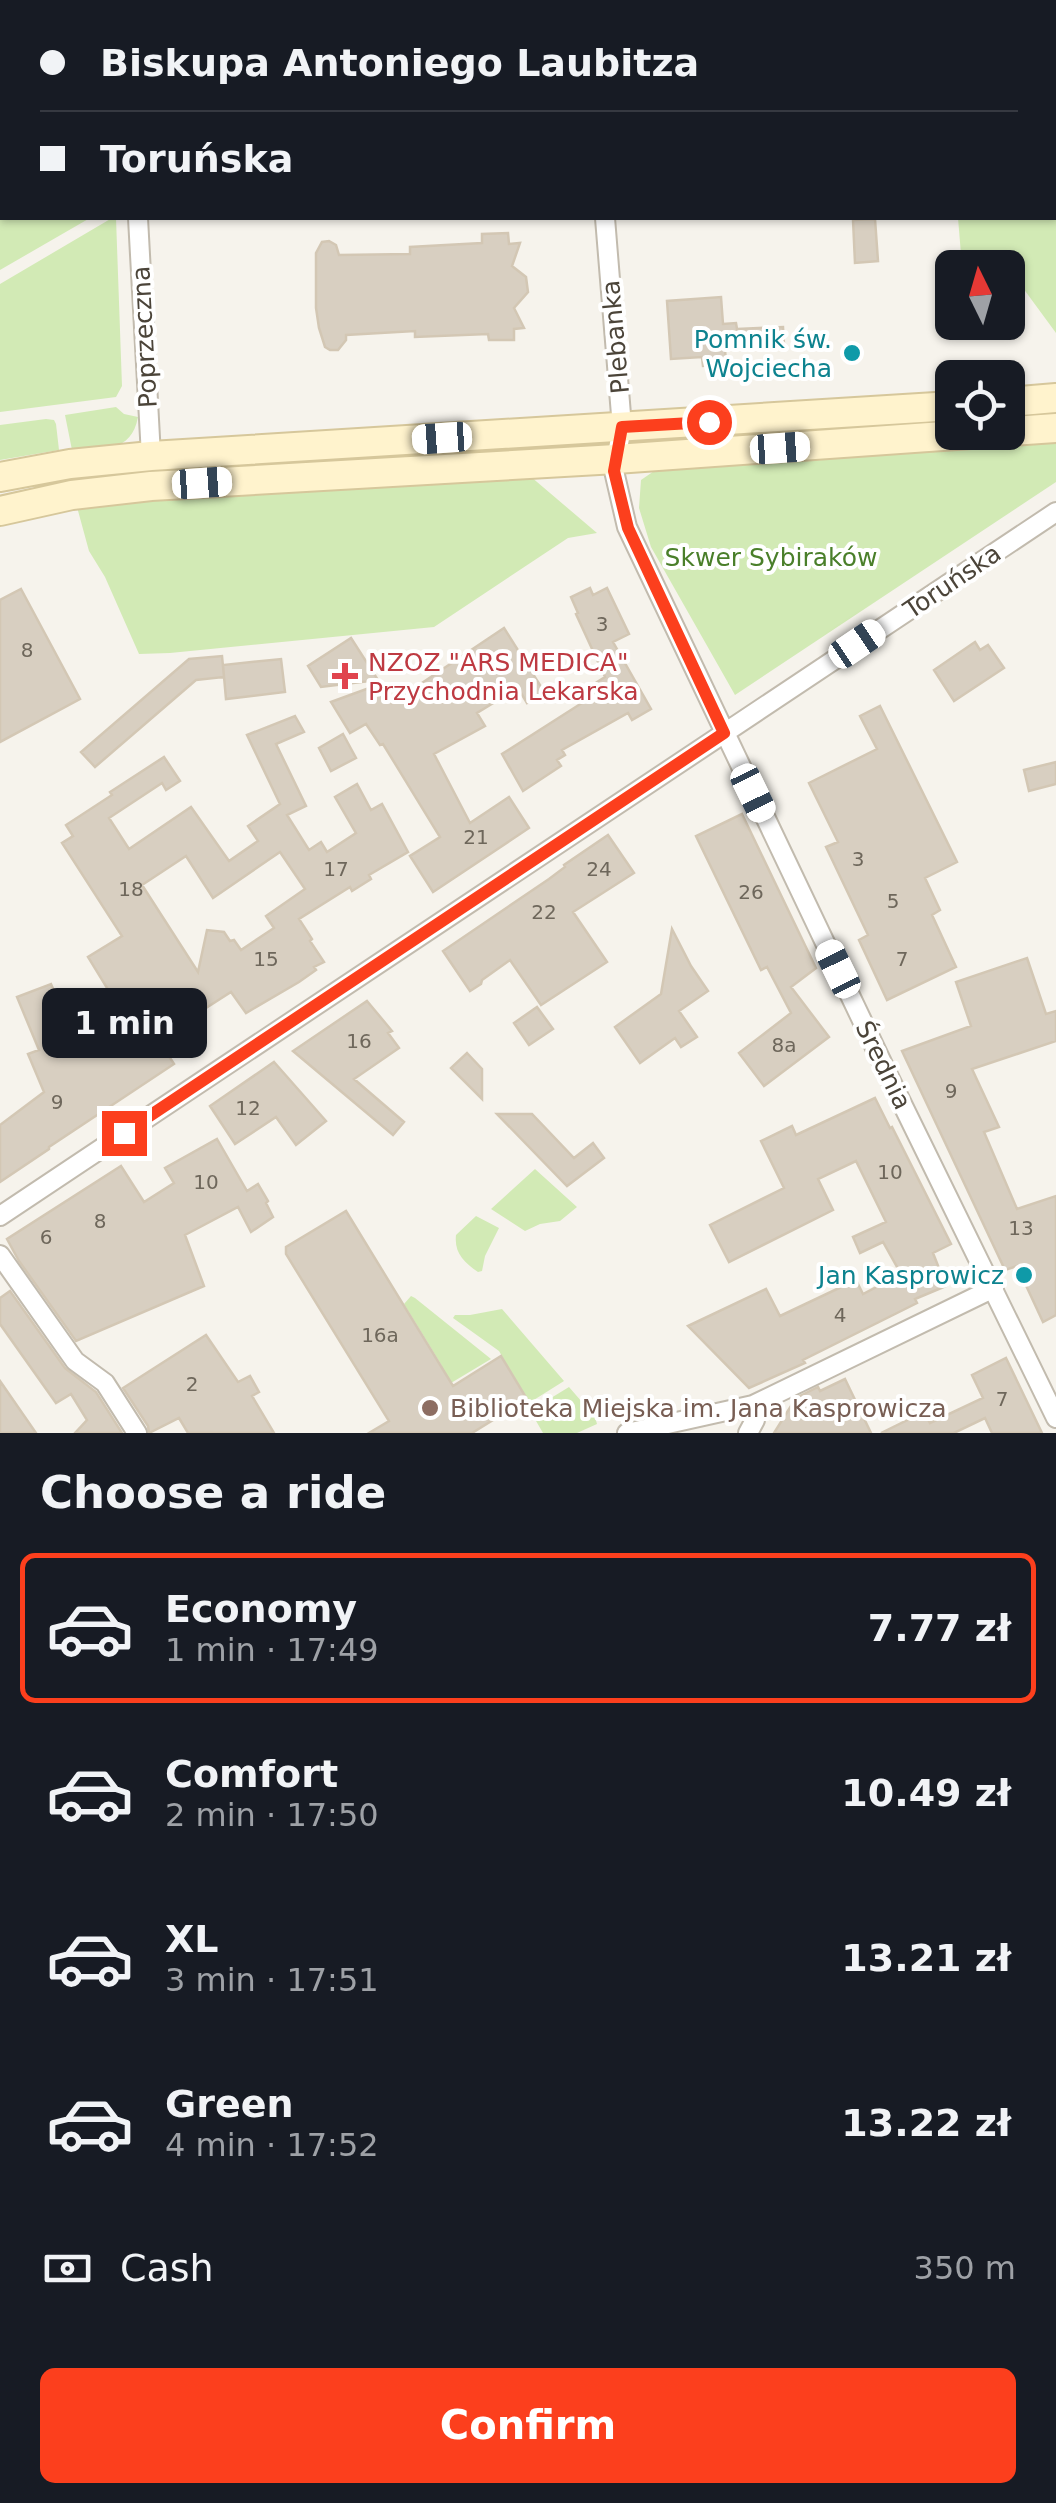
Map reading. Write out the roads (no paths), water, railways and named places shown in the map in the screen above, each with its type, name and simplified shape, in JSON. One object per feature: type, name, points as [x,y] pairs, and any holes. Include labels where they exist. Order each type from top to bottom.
[{"type":"main road","points":[[1025,401],[1056,398]]},
{"type":"main road","points":[[0,476],[151,456],[935,407]]},
{"type":"main road","points":[[0,511],[72,495],[152,486],[1056,428]]},
{"type":"street","name":"Poprzeczna","points":[[138,220],[151,456]]},
{"type":"street","name":"Plebanka","points":[[605,220],[622,427],[614,471],[629,531],[724,733]]},
{"type":"street","name":"Toruńska","points":[[0,1216],[1056,512]]},
{"type":"street","name":"Średnia","points":[[724,733],[1056,1418]]},
{"type":"street","points":[[0,1255],[76,1360],[105,1383],[137,1433]]},
{"type":"street","points":[[629,1433],[752,1404],[994,1288]]},
{"type":"street","points":[[748,1433],[755,1420],[752,1404]]},
{"type":"place","name":"Pomnik św. Wojciecha","points":[[852,353]]},
{"type":"place","name":"NZOZ \"ARS MEDICA\" Przychodnia Lekarska","points":[[345,676]]},
{"type":"place","name":"Jan Kasprowicz","points":[[1024,1275]]},
{"type":"place","name":"Biblioteka Miejska im. Jana Kasprowicza","points":[[430,1408]]},
{"type":"park label","name":"Skwer Sybiraków","points":[[771,557]]}]
